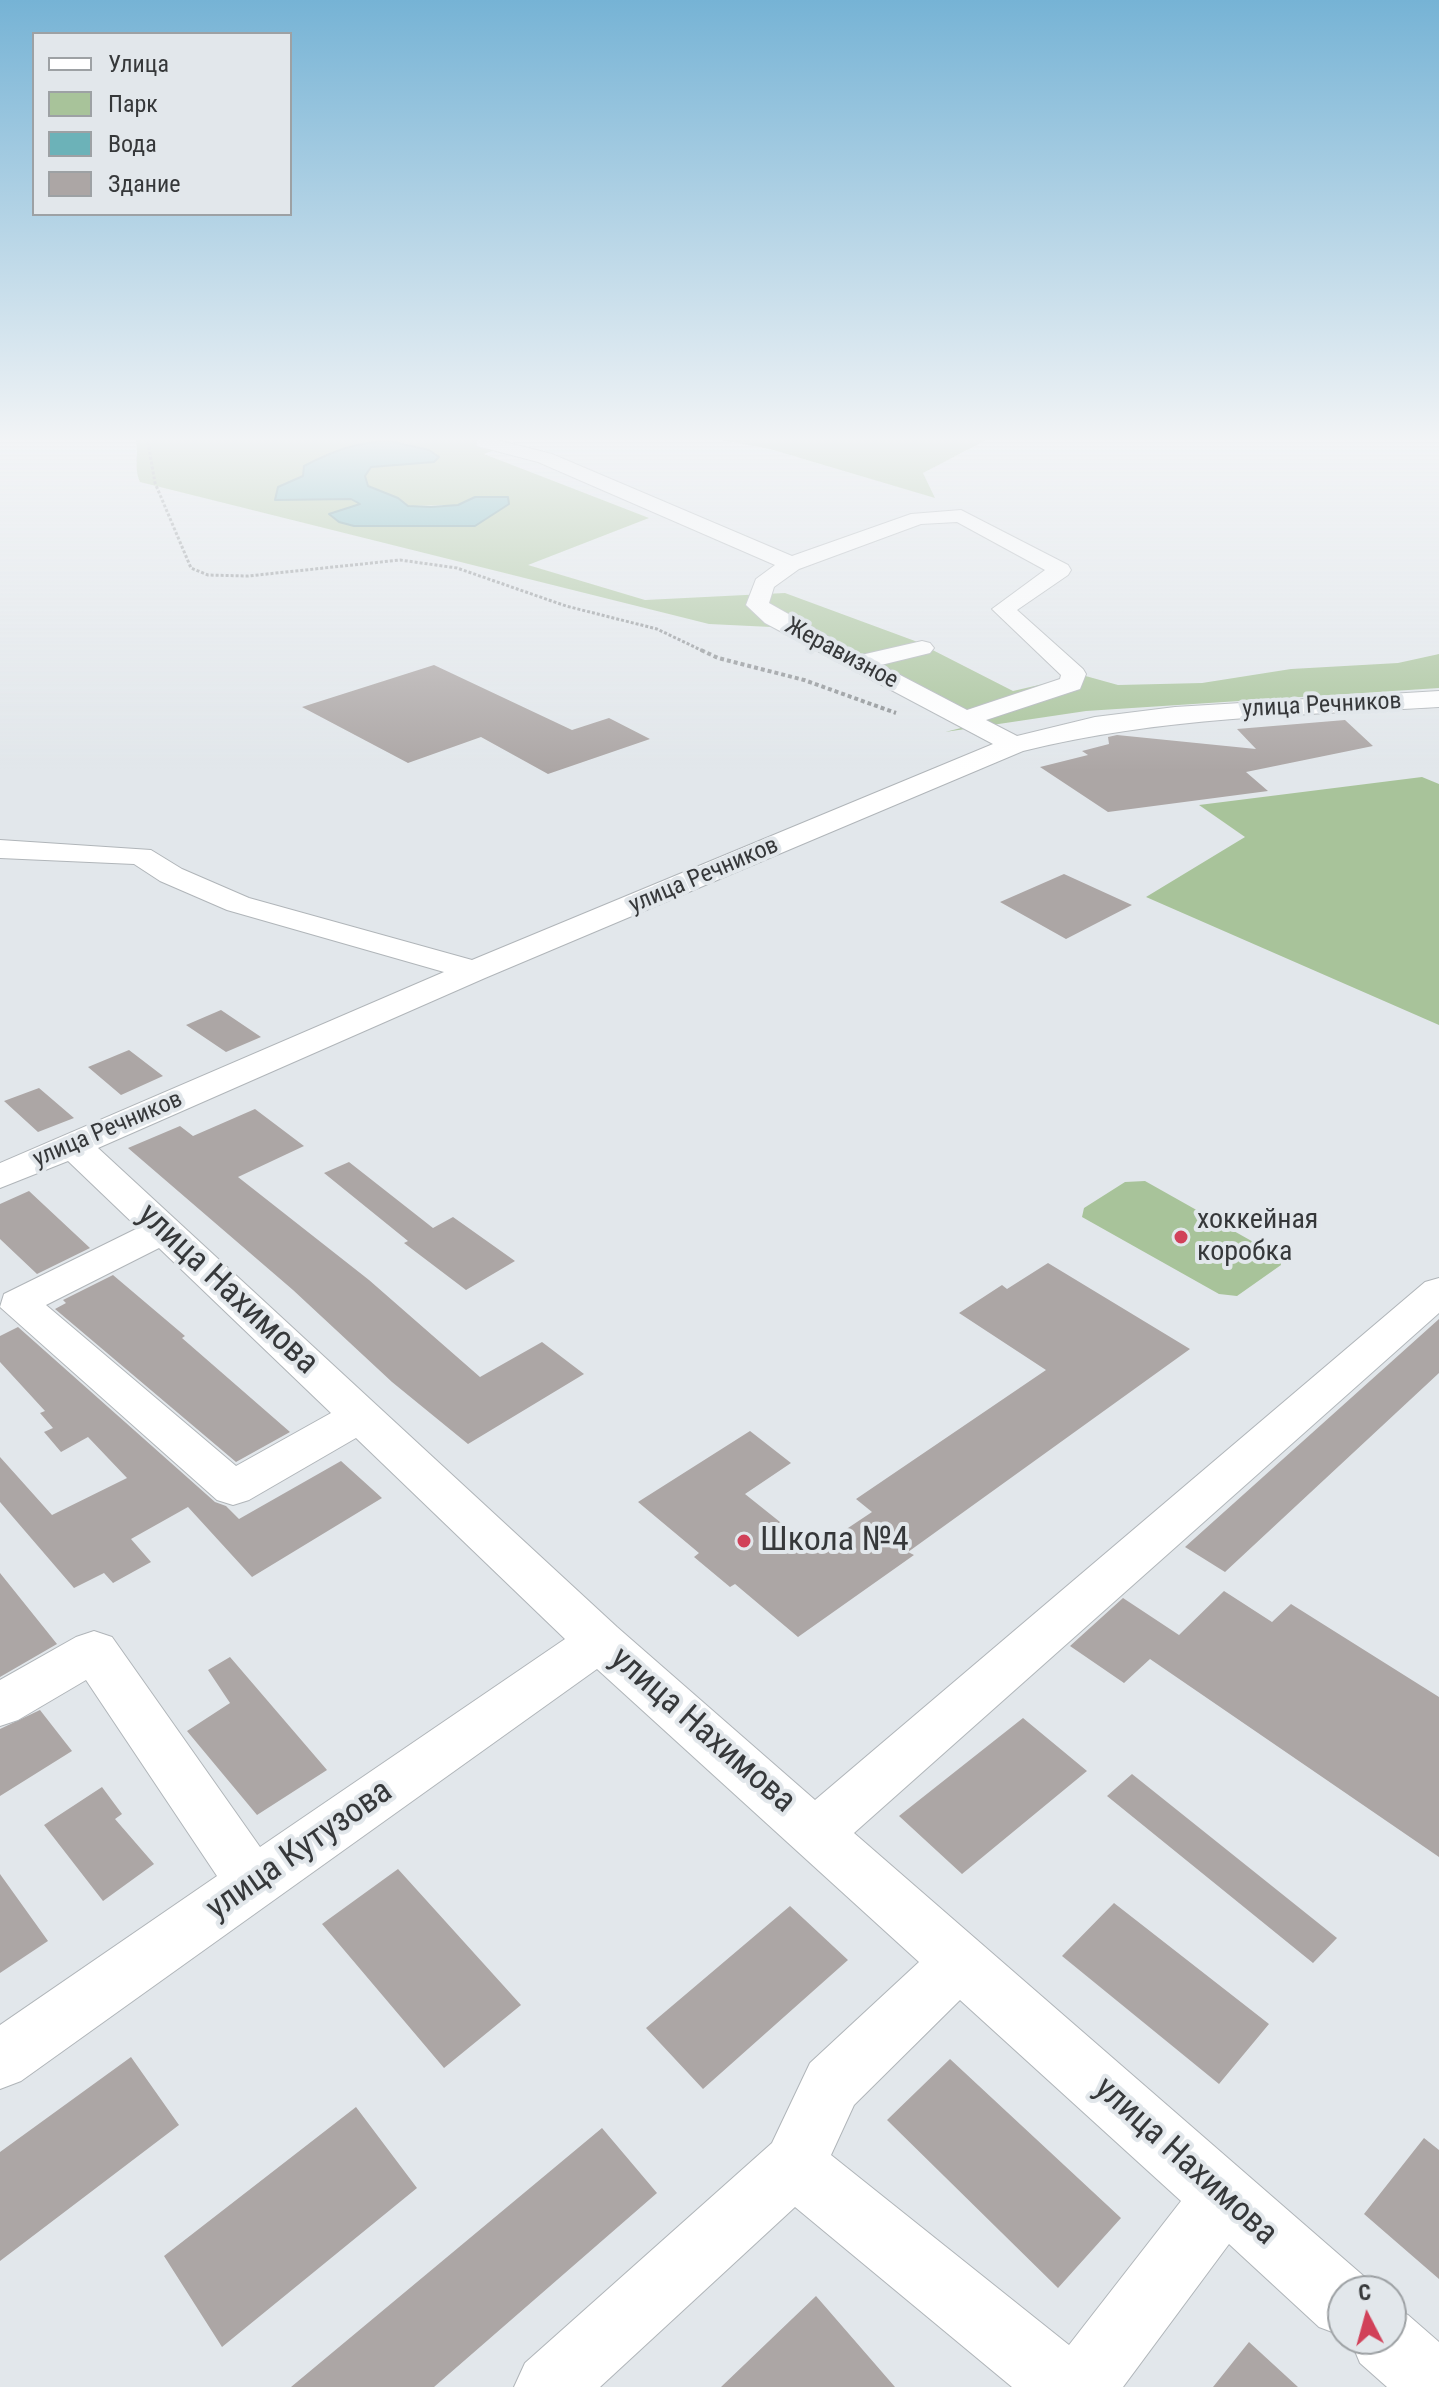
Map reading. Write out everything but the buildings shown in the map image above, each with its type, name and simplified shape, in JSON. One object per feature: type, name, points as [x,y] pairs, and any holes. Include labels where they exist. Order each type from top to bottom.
[{"type":"street","points":[[755,548],[791,564],[834,548]]},
{"type":"street","points":[[968,721],[984,710],[1071,684],[1074,674],[1003,609],[1060,570],[1020,548]]},
{"type":"street","name":"Жеравизное","points":[[791,564],[764,584],[757,605],[773,618],[1014,745]]},
{"type":"street","points":[[858,663],[922,648]]},
{"type":"street","name":"улица Речников","points":[[0,1177],[474,971],[1014,745],[1095,725],[1175,715],[1439,699]]},
{"type":"street","points":[[0,849],[141,856],[171,875],[238,904],[474,971]]},
{"type":"street","name":"улица Нахимова","points":[[73,1145],[599,1641],[1327,2289]]},
{"type":"street","points":[[164,1230],[18,1303],[233,1488],[361,1416]]},
{"type":"street","points":[[817,1832],[1439,1291]]},
{"type":"street","name":"улица Кутузова","points":[[0,2060],[599,1641]]},
{"type":"street","points":[[0,1705],[94,1651],[253,1883]]},
{"type":"street","points":[[549,2387],[794,2165],[832,2084],[960,1961]]},
{"type":"street","points":[[794,2165],[1066,2387]]},
{"type":"street","points":[[1080,2387],[1224,2197]]},
{"type":"street","points":[[1402,2355],[1438,2387]]},
{"type":"path","points":[[183,548],[191,568],[208,575],[248,576],[400,560],[457,568],[566,606],[657,629],[718,658],[804,680],[905,716]]},
{"type":"green space","points":[[406,548],[571,548],[528,565],[645,600],[785,593],[915,641],[1013,691],[1082,675],[1118,685],[1202,683],[1291,669],[1398,663],[1439,654],[1439,688],[1086,711],[945,732],[969,726],[792,628],[709,624]]},
{"type":"green space","points":[[1422,777],[1439,784],[1439,1025],[1146,897],[1245,837],[1199,805]]},
{"type":"green space","name":"хоккейная коробка","points":[[1145,1181],[1280,1257],[1281,1265],[1237,1296],[1219,1294],[1082,1217],[1084,1208],[1125,1182]]},
{"type":"place","name":"хоккейная коробка","points":[[1181,1237]]},
{"type":"place","name":"Школа №4","points":[[744,1541]]}]
